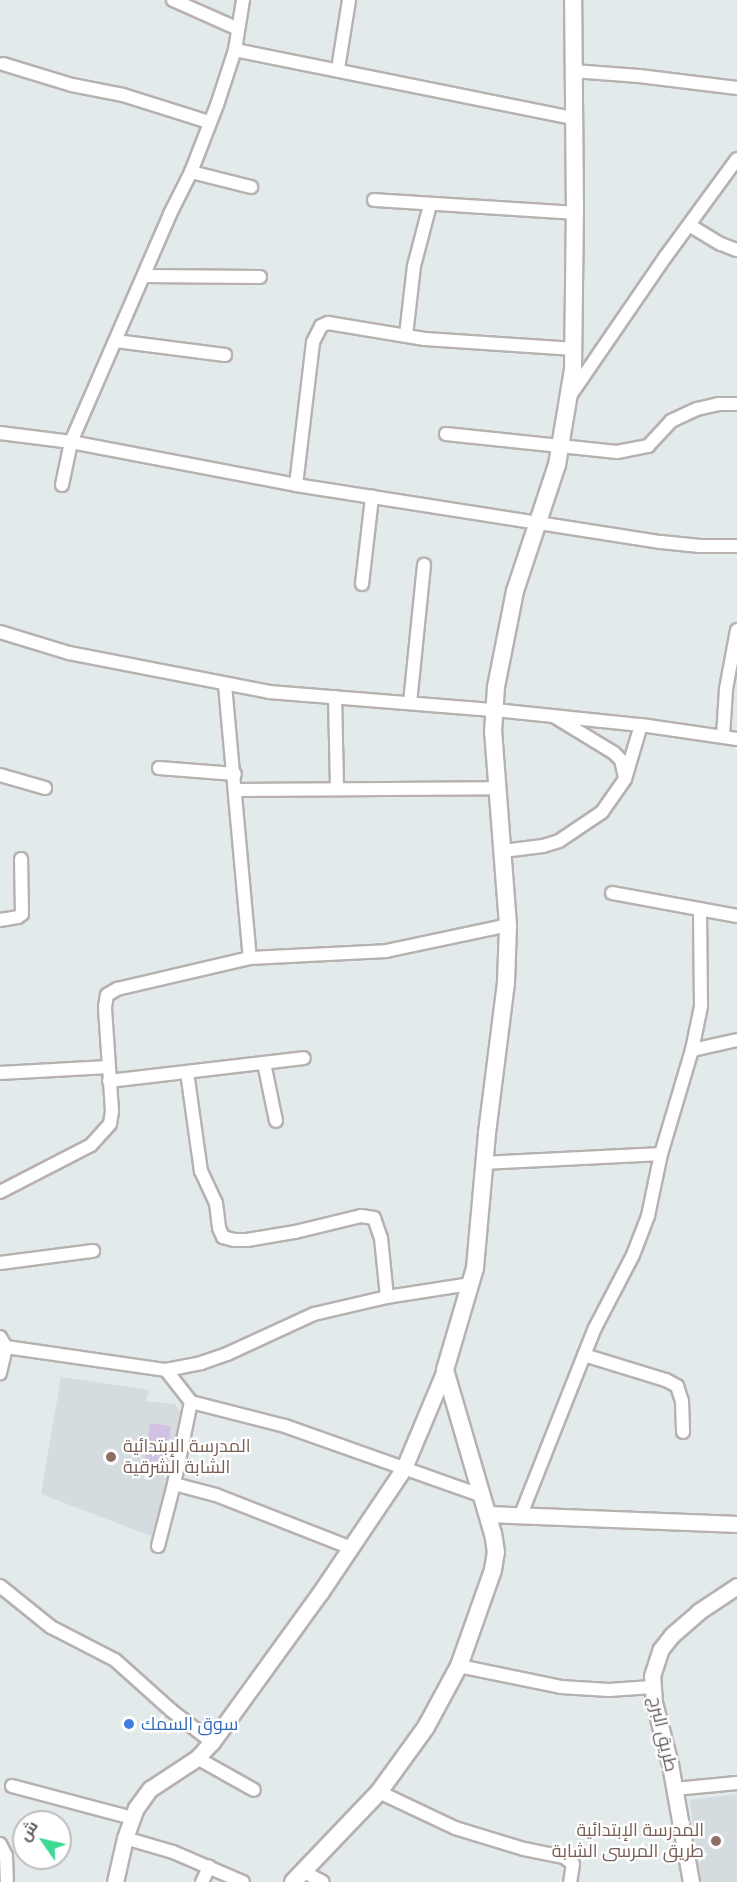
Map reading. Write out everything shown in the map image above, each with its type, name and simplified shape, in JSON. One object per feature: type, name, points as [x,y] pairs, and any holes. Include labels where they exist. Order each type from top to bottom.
[{"type":"main road","points":[[298,1877],[379,1792],[426,1727],[459,1666],[493,1570],[496,1552],[483,1496],[445,1370],[470,1284],[476,1254],[483,1163],[504,1007],[508,925],[493,732],[504,639],[515,591],[562,447],[575,349],[573,0]]},
{"type":"street","points":[[173,0],[238,29]]},
{"type":"street","points":[[62,485],[71,442],[191,172],[235,50],[243,0]]},
{"type":"street","points":[[338,69],[349,0]]},
{"type":"street","points":[[235,50],[573,118]]},
{"type":"street","points":[[3,64],[72,85],[123,95],[209,122]]},
{"type":"street","points":[[573,71],[639,76],[737,88]]},
{"type":"street","points":[[570,396],[737,159]]},
{"type":"street","points":[[191,172],[251,187]]},
{"type":"street","points":[[374,200],[575,213]]},
{"type":"street","points":[[406,336],[414,266],[430,205]]},
{"type":"street","points":[[689,225],[721,244],[737,250]]},
{"type":"street","points":[[144,276],[260,277]]},
{"type":"street","points":[[296,485],[313,342],[321,326],[328,323],[406,336],[575,349]]},
{"type":"street","points":[[116,341],[225,355]]},
{"type":"street","points":[[446,434],[606,453],[648,446],[671,422],[697,409],[718,404],[737,404]]},
{"type":"street","points":[[0,433],[71,442],[296,485],[661,542],[700,546],[737,546]]},
{"type":"street","points":[[362,584],[372,497]]},
{"type":"street","points":[[410,703],[424,566]]},
{"type":"street","points":[[723,736],[726,689],[737,630]]},
{"type":"street","points":[[0,632],[69,653],[269,692],[495,710],[641,725],[737,739]]},
{"type":"street","points":[[225,685],[235,774],[250,958]]},
{"type":"street","points":[[335,697],[337,788]]},
{"type":"street","points":[[552,716],[614,753],[621,760],[625,779]]},
{"type":"street","points":[[503,851],[543,846],[559,841],[602,812],[625,779],[641,725]]},
{"type":"street","points":[[159,768],[235,774]]},
{"type":"street","points":[[0,775],[45,788]]},
{"type":"street","points":[[236,790],[497,788]]},
{"type":"street","points":[[0,920],[18,917],[22,914],[21,860]]},
{"type":"street","points":[[612,893],[737,916]]},
{"type":"street","points":[[520,1517],[584,1355],[639,1242],[653,1196],[661,1154],[692,1050],[701,1006],[700,909]]},
{"type":"street","points":[[0,1192],[81,1151],[105,1132],[110,1124],[112,1111],[105,1007],[107,995],[117,989],[250,958],[386,951],[508,925]]},
{"type":"street","points":[[692,1050],[736,1039]]},
{"type":"street","points":[[109,1081],[304,1058]]},
{"type":"street","points":[[264,1063],[276,1121]]},
{"type":"street","points":[[0,1073],[108,1067]]},
{"type":"street","points":[[187,1072],[201,1171],[216,1203],[219,1228],[223,1237],[247,1240],[295,1232],[361,1216],[374,1218],[381,1238],[387,1298]]},
{"type":"street","points":[[483,1163],[661,1154]]},
{"type":"street","points":[[0,1263],[93,1251]]},
{"type":"street","points":[[0,1373],[3,1342],[166,1370],[201,1363],[227,1354],[314,1314],[387,1298],[470,1284]]},
{"type":"street","points":[[584,1355],[666,1380],[677,1386],[682,1401],[682,1432]]},
{"type":"street","points":[[166,1370],[191,1402],[276,1423],[483,1496]]},
{"type":"street","points":[[115,1882],[132,1818],[150,1789],[196,1758],[212,1742],[351,1548],[404,1468],[445,1370]]},
{"type":"street","points":[[158,1546],[191,1402]]},
{"type":"street","points":[[174,1484],[246,1506],[351,1548]]},
{"type":"street","points":[[488,1514],[737,1524]]},
{"type":"street","points":[[0,1586],[51,1627],[115,1660],[172,1711],[212,1742]]},
{"type":"street","name":"طريق البرج","points":[[690,1882],[675,1789],[652,1687],[655,1662],[672,1635],[698,1612],[737,1586]]},
{"type":"street","points":[[459,1666],[561,1687],[609,1690],[652,1687]]},
{"type":"street","points":[[196,1758],[254,1790]]},
{"type":"street","points":[[675,1789],[737,1783]]},
{"type":"street","points":[[12,1786],[132,1818]]},
{"type":"street","points":[[379,1792],[455,1828],[524,1849],[564,1857],[573,1864],[570,1882]]},
{"type":"street","points":[[125,1838],[173,1852],[243,1882]]},
{"type":"street","points":[[0,1844],[6,1856],[7,1882]]},
{"type":"street","points":[[202,1882],[209,1867]]},
{"type":"street","points":[[298,1877],[323,1882]]},
{"type":"shaded area","name":"المدرسة الإبتدائية الشابة الشرقية","points":[[61,1377],[150,1390],[145,1401],[175,1404],[186,1421],[151,1536],[41,1494]]},
{"type":"shaded area","points":[[150,1423],[171,1426],[165,1467],[144,1464]]},
{"type":"shaded area","name":"المدرسة الإبتدائية طريق المرسى الشابة","points":[[737,1794],[737,1882],[699,1882],[690,1800]]},
{"type":"place","name":"المدرسة الإبتدائية الشابة الشرقية","points":[[111,1457]]},
{"type":"place","name":"سوق السمك","points":[[129,1724]]},
{"type":"place","name":"المدرسة الإبتدائية طريق المرسى الشابة","points":[[716,1841]]}]
